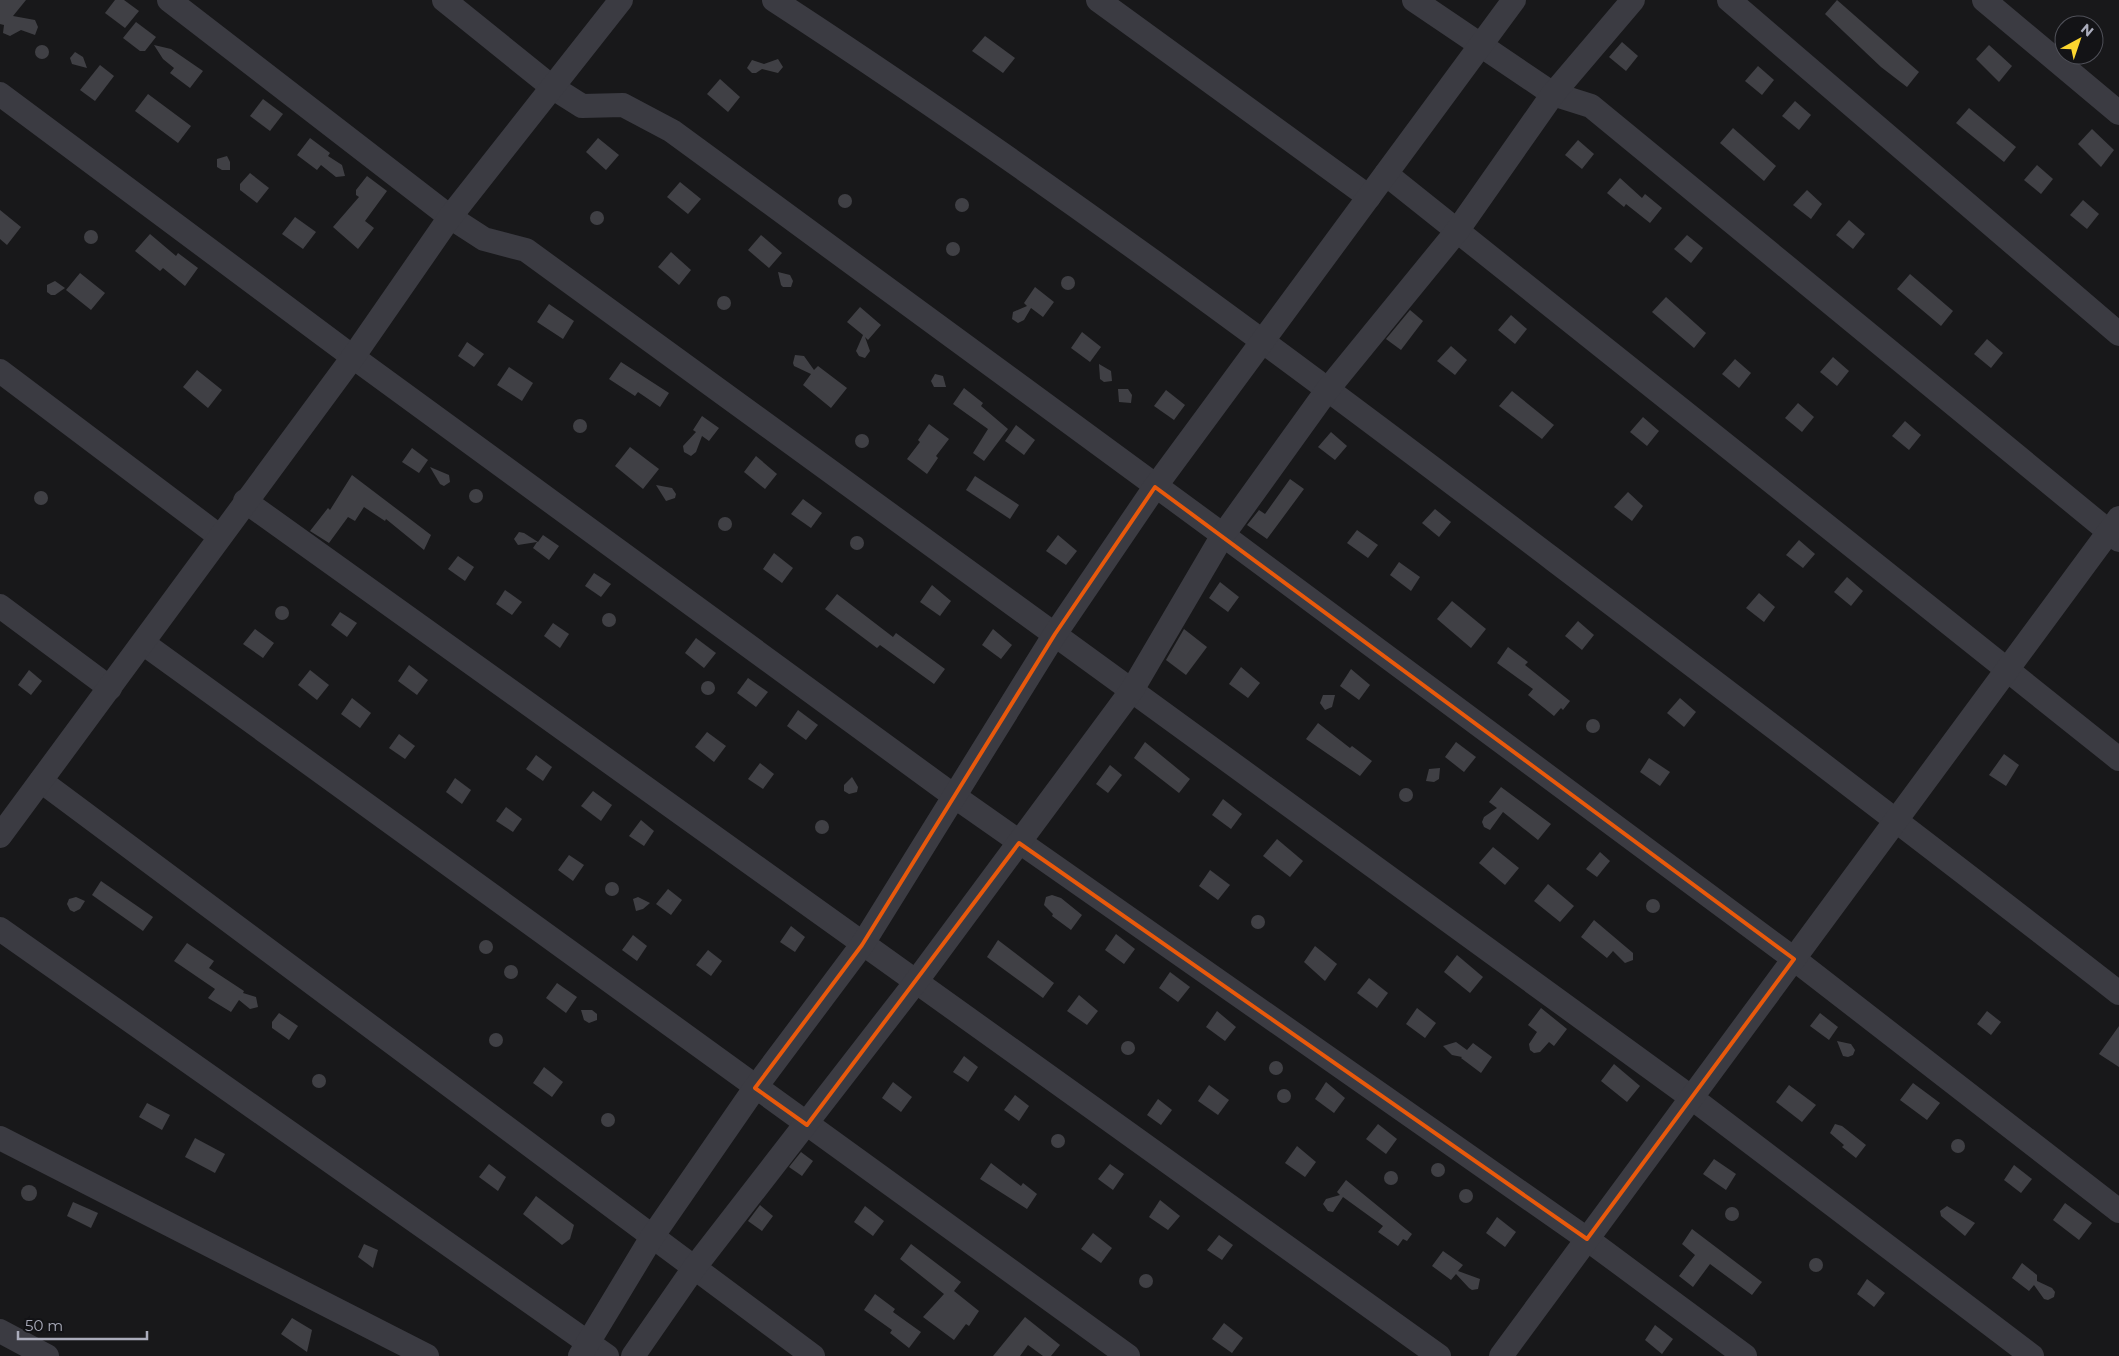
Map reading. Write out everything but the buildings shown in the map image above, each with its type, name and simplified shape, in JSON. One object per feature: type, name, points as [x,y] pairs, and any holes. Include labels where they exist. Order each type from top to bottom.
[{"type":"street","points":[[169,0],[450,217],[484,239],[526,250],[1692,1098],[2032,1356]]},
{"type":"street","points":[[444,0],[552,87],[582,106],[623,104],[672,131],[1223,535],[1794,959],[2119,1211]]},
{"type":"street","points":[[0,836],[143,643],[219,536],[353,357],[450,217],[621,0]]},
{"type":"street","points":[[774,0],[888,74],[1263,341],[1897,819],[2119,993]]},
{"type":"street","points":[[1098,0],[1369,196]]},
{"type":"street","points":[[1414,0],[1553,94],[1590,106],[2116,530],[2006,671],[1501,1356]]},
{"type":"street","points":[[0,929],[592,1351],[652,1237],[755,1088],[862,945],[1055,634],[1155,487],[1514,0]]},
{"type":"street","points":[[633,1356],[694,1268],[916,983],[1132,690],[1223,535],[1328,389],[1457,231],[1553,94],[1633,0]]},
{"type":"street","points":[[1729,0],[2119,334]]},
{"type":"street","points":[[1984,0],[2119,113]]},
{"type":"street","points":[[0,94],[353,357],[954,796],[1587,1239],[1745,1356]]},
{"type":"street","points":[[1386,174],[2006,671],[2119,759]]},
{"type":"street","points":[[0,371],[219,536]]},
{"type":"street","points":[[245,502],[1439,1356]]},
{"type":"street","points":[[0,606],[110,688]]},
{"type":"street","points":[[143,643],[755,1088],[1128,1356]]},
{"type":"street","points":[[41,781],[814,1356]]},
{"type":"street","points":[[0,1138],[427,1356]]},
{"type":"street","points":[[0,1331],[47,1356]]},
{"type":"highlighted area","points":[[1155,487],[1794,959],[1587,1239],[1019,843],[807,1125],[755,1088],[862,945],[1055,634]]}]
